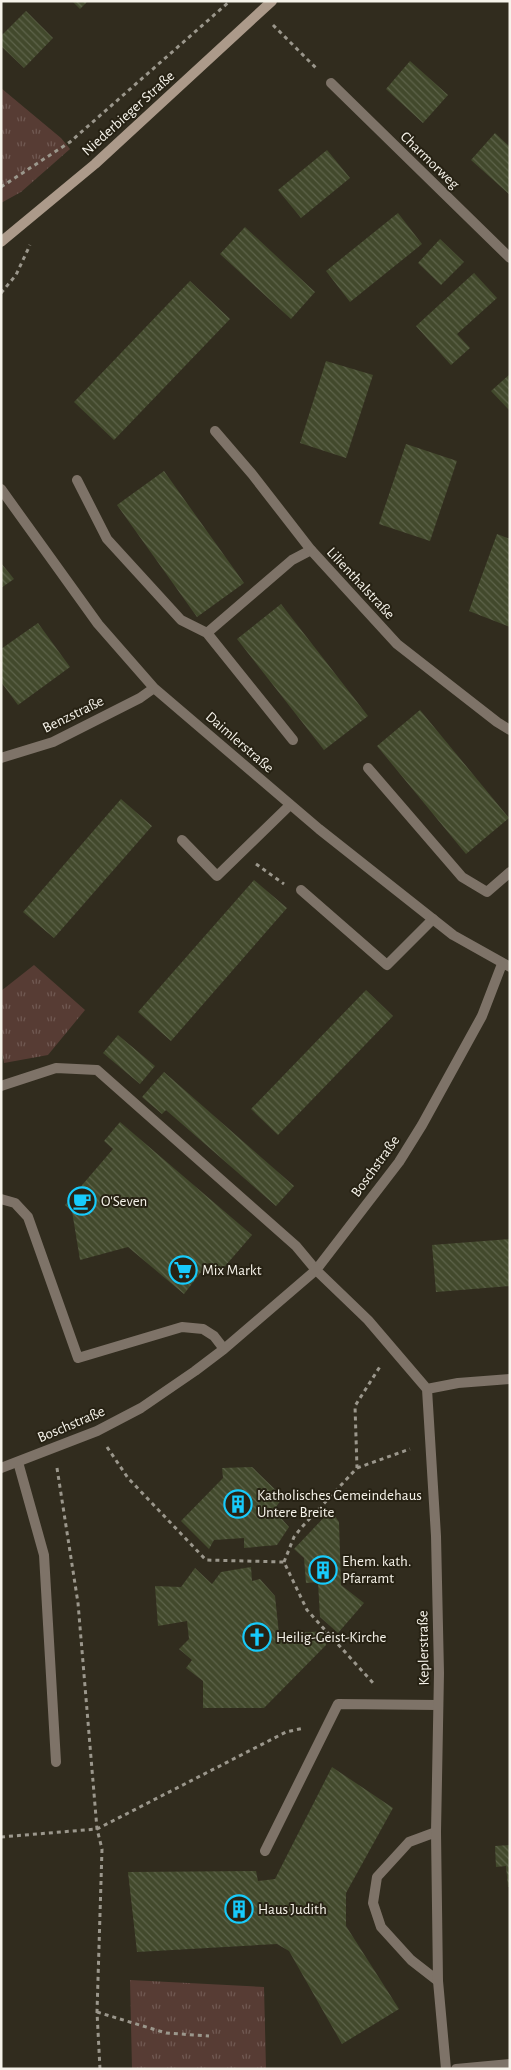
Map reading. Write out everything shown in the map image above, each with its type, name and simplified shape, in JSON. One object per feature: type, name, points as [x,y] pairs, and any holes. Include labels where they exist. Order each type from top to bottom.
[{"type":"main road","name":"Niederbieger Straße","points":[[1,242],[95,164],[272,1]]},
{"type":"street","name":"Charmorweg","points":[[331,83],[510,258]]},
{"type":"street","name":"Lilienthalstraße","points":[[215,431],[252,474],[311,550],[397,644],[497,722],[510,730]]},
{"type":"street","points":[[77,480],[107,538],[181,620],[207,633],[293,740]]},
{"type":"street","name":"Daimlerstraße","points":[[1,489],[98,624],[154,688],[290,805],[453,935],[506,965]]},
{"type":"street","points":[[207,633],[292,560],[311,550]]},
{"type":"street","name":"Benzstraße","points":[[1,758],[53,742],[140,698],[154,688]]},
{"type":"street","points":[[368,768],[462,877],[487,892],[510,872]]},
{"type":"street","points":[[182,840],[217,876],[290,805]]},
{"type":"street","points":[[301,890],[387,965],[433,919]]},
{"type":"street","name":"Boschstraße","points":[[1,1468],[97,1431],[141,1408],[195,1372],[316,1270],[399,1162],[422,1125],[482,1016],[506,965]]},
{"type":"street","points":[[1,1086],[56,1068],[97,1070],[296,1246],[316,1270],[368,1320],[427,1389],[458,1383],[510,1379]]},
{"type":"street","points":[[1,1199],[15,1203],[28,1217],[78,1358],[182,1326],[203,1329],[214,1336],[224,1349]]},
{"type":"street","name":"Keplerstraße","points":[[427,1389],[436,1536],[438,1981],[446,2069]]},
{"type":"street","points":[[18,1462],[44,1555],[56,1762]]},
{"type":"street","points":[[265,1851],[338,1704],[438,1705]]},
{"type":"street","points":[[436,1832],[409,1842],[377,1877],[373,1903],[381,1927],[411,1960],[438,1981]]},
{"type":"street","points":[[456,2069],[510,2064]]},
{"type":"path","points":[[1,187],[70,142],[230,1]]},
{"type":"path","points":[[260,12],[331,83]]},
{"type":"path","points":[[242,852],[282,883],[301,890]]},
{"type":"path","points":[[356,1468],[355,1406],[392,1347]]},
{"type":"path","points":[[97,1431],[128,1478],[206,1560],[284,1562]]},
{"type":"path","points":[[393,1705],[307,1610],[284,1562],[294,1537],[356,1468],[431,1442]]},
{"type":"path","points":[[53,1449],[78,1603],[97,1829],[102,1849],[97,2012],[100,2069]]},
{"type":"path","points":[[1,1837],[97,1829],[286,1732],[329,1724]]},
{"type":"path","points":[[97,2012],[166,2032],[209,2036]]},
{"type":"green space","points":[[1,88],[61,138],[70,149],[21,192],[1,203]]},
{"type":"green space","points":[[34,965],[85,1010],[48,1055],[4,1063],[1,1047],[1,991]]},
{"type":"green space","points":[[130,1980],[264,1987],[266,2069],[132,2069]]},
{"type":"building","points":[[72,1],[88,1],[80,9]]},
{"type":"building","points":[[26,11],[53,38],[24,68],[1,46],[1,36]]},
{"type":"building","points":[[410,61],[448,95],[423,123],[386,89]]},
{"type":"building","points":[[495,133],[510,147],[510,195],[471,160]]},
{"type":"building","points":[[327,150],[350,178],[301,218],[278,190]]},
{"type":"building","points":[[398,213],[422,244],[350,302],[326,271]]},
{"type":"building","points":[[245,227],[315,292],[291,319],[220,254]]},
{"type":"building","points":[[440,239],[464,262],[441,285],[418,263]]},
{"type":"building","points":[[474,273],[497,298],[457,334],[470,348],[451,365],[416,326]]},
{"type":"building","points":[[190,281],[230,319],[114,440],[74,402]]},
{"type":"building","points":[[326,361],[373,375],[346,458],[300,443]]},
{"type":"building","points":[[510,374],[510,411],[491,391]]},
{"type":"building","points":[[406,444],[457,461],[430,541],[379,524]]},
{"type":"building","points":[[164,471],[244,583],[197,617],[117,505]]},
{"type":"building","points":[[497,534],[510,539],[510,627],[469,611]]},
{"type":"building","points":[[1,563],[14,579],[1,588]]},
{"type":"building","points":[[281,604],[368,716],[324,750],[237,639]]},
{"type":"building","points":[[38,623],[70,667],[18,705],[1,682],[1,649]]},
{"type":"building","points":[[420,710],[509,818],[466,854],[377,746]]},
{"type":"building","points":[[121,799],[152,826],[54,938],[23,912]]},
{"type":"building","points":[[254,880],[287,908],[171,1041],[138,1012]]},
{"type":"building","points":[[366,990],[393,1016],[278,1135],[251,1109]]},
{"type":"building","points":[[118,1035],[155,1066],[140,1084],[103,1053]]},
{"type":"building","points":[[164,1072],[294,1186],[276,1206],[166,1110],[162,1114],[142,1097]]},
{"type":"building","points":[[120,1122],[252,1235],[220,1272],[208,1263],[184,1294],[128,1247],[80,1260],[72,1211],[65,1205],[113,1149],[104,1141]]},
{"type":"building","points":[[510,1239],[510,1286],[436,1292],[432,1245]]},
{"type":"building","name":"Katholisches Gemeindehaus Untere Breite","points":[[252,1467],[283,1497],[274,1510],[289,1527],[277,1545],[244,1548],[244,1538],[214,1540],[209,1549],[181,1521],[223,1478],[222,1468]]},
{"type":"building","name":"Ehem. kath. Pfarramt","points":[[331,1510],[339,1522],[341,1585],[364,1603],[338,1633],[320,1617],[318,1582],[306,1583],[304,1558],[294,1549]]},
{"type":"building","name":"Heilig-Geist-Kirche","points":[[251,1567],[252,1581],[260,1579],[275,1596],[279,1634],[326,1631],[326,1645],[264,1708],[203,1708],[203,1681],[186,1668],[192,1660],[179,1649],[189,1639],[187,1621],[158,1626],[155,1586],[181,1587],[195,1568],[212,1584],[221,1572]]},
{"type":"building","name":"Haus Judith","points":[[332,1767],[393,1808],[346,1893],[346,1926],[399,2009],[342,2044],[289,1951],[277,1944],[137,1952],[128,1872],[256,1871],[258,1881],[275,1879]]},
{"type":"building","points":[[510,1845],[510,1887],[508,1887],[506,1866],[496,1867],[495,1846]]},
{"type":"place","name":"O'Seven","points":[[82,1201]]},
{"type":"place","name":"Mix Markt","points":[[183,1270]]},
{"type":"place","name":"Katholisches Gemeindehaus Untere Breite","points":[[238,1504]]},
{"type":"place","name":"Ehem. kath. Pfarramt","points":[[323,1570]]},
{"type":"place","name":"Heilig-Geist-Kirche","points":[[257,1637]]},
{"type":"place","name":"Haus Judith","points":[[239,1909]]}]
